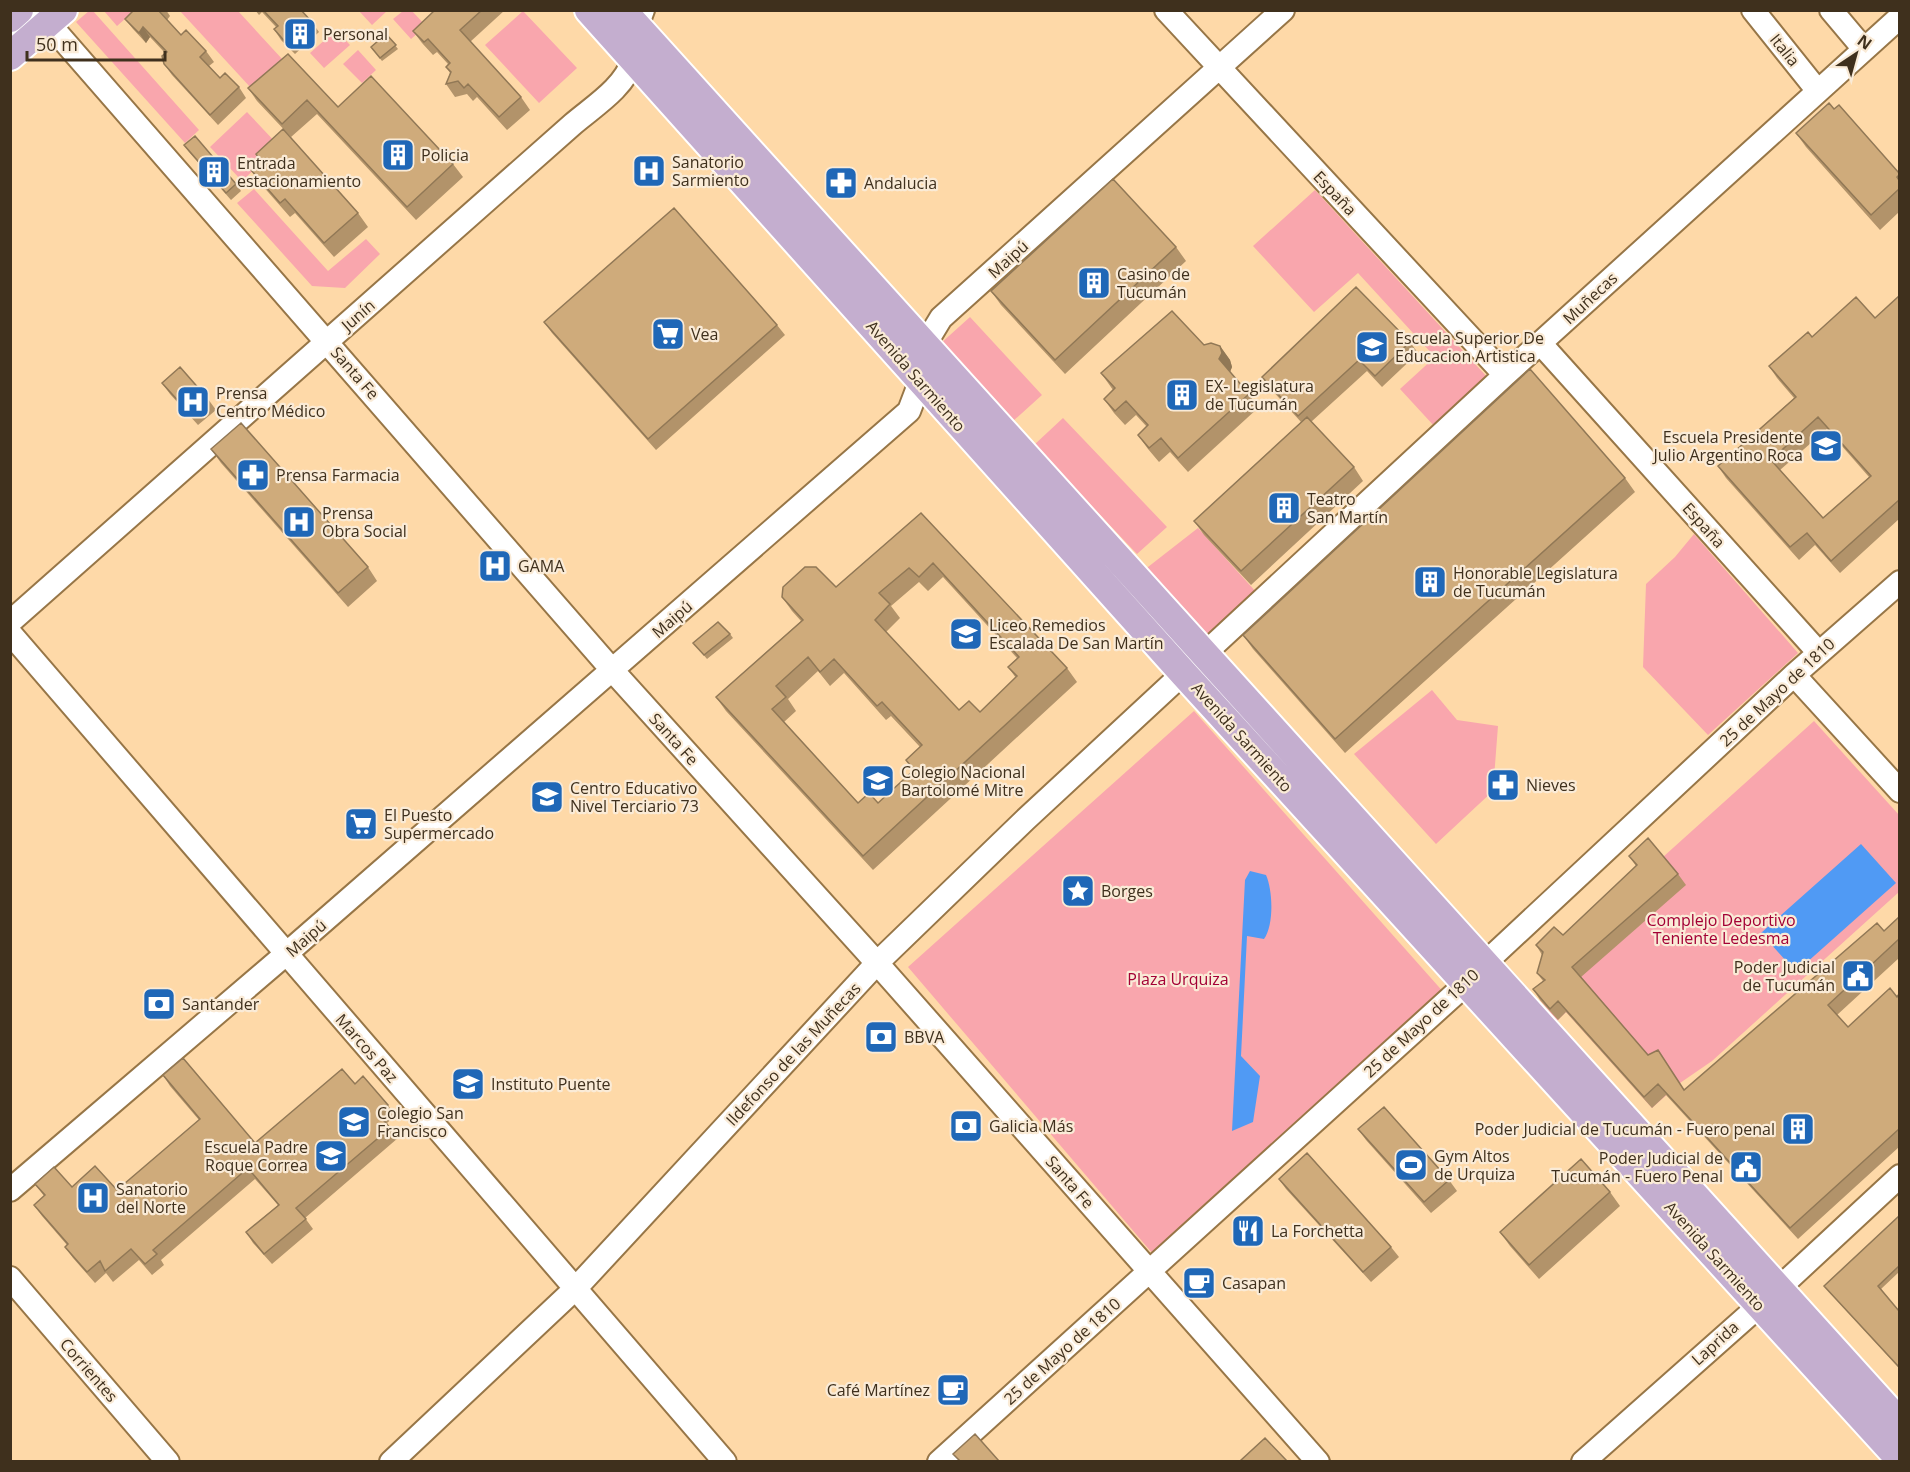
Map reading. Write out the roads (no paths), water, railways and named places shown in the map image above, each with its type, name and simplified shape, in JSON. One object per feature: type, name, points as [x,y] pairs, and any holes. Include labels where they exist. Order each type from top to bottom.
[{"type":"main road","points":[[10,18],[19,10]]},
{"type":"main road","name":"Avenida Sarmiento","points":[[589,10],[792,235],[920,382],[1194,665],[1476,973],[1768,1297],[1899,1459]]},
{"type":"main road","points":[[10,56],[49,15]]},
{"type":"main road","name":"Avenida Sarmiento","points":[[634,16],[924,346],[1194,665]]},
{"type":"main road","name":"Avenida Sarmiento","points":[[1768,1297],[1899,1423]]},
{"type":"street","name":"España","points":[[1166,10],[1505,375]]},
{"type":"street","name":"Maipú","points":[[10,1191],[613,671],[909,411],[920,382],[924,346],[941,318],[1283,10]]},
{"type":"street","name":"Italia","points":[[1753,10],[1816,90]]},
{"type":"street","points":[[1831,10],[1863,48]]},
{"type":"street","name":"Santa Fe","points":[[49,15],[246,252],[328,341],[613,671],[877,963],[1318,1461]]},
{"type":"street","name":"Junín","points":[[10,622],[617,87],[633,60],[634,16]]},
{"type":"street","name":"Muñecas","points":[[1194,665],[1505,375],[1899,17]]},
{"type":"street","name":"España","points":[[1541,344],[1819,653]]},
{"type":"street","name":"25 de Mayo de 1810","points":[[939,1461],[1150,1272],[1476,973],[1794,675],[1899,582]]},
{"type":"street","name":"Marcos Paz","points":[[10,633],[725,1461]]},
{"type":"street","name":"Ildefonso de las Muñecas","points":[[391,1461],[576,1288],[877,963],[1025,820],[1194,665]]},
{"type":"street","points":[[1794,675],[1899,791]]},
{"type":"street","name":"Laprida","points":[[1583,1461],[1768,1297],[1899,1176]]},
{"type":"street","name":"Corrientes","points":[[10,1278],[168,1461]]},
{"type":"water","points":[[1861,844],[1896,883],[1796,972],[1761,933]]},
{"type":"water","points":[[1250,871],[1266,875],[1271,899],[1270,925],[1264,939],[1247,936],[1241,1056],[1260,1076],[1253,1122],[1232,1131],[1245,880]]},
{"type":"place","name":"Personal","points":[[300,34]]},
{"type":"place","name":"Policia","points":[[398,155]]},
{"type":"place","name":"Sanatorio Sarmiento","points":[[649,171]]},
{"type":"place","name":"Entrada estacionamiento","points":[[214,172]]},
{"type":"place","name":"Andalucia","points":[[841,183]]},
{"type":"place","name":"Casino de Tucumán","points":[[1094,283]]},
{"type":"place","name":"Vea","points":[[668,334]]},
{"type":"place","name":"Escuela Superior De Educacion Artistica","points":[[1372,347]]},
{"type":"place","name":"EX- Legislatura de Tucumán","points":[[1182,395]]},
{"type":"place","name":"Prensa Centro Médico","points":[[193,402]]},
{"type":"place","name":"Escuela Presidente Julio Argentino Roca","points":[[1826,446]]},
{"type":"place","name":"Prensa Farmacia","points":[[253,475]]},
{"type":"place","name":"Teatro San Martín","points":[[1284,508]]},
{"type":"place","name":"Prensa Obra Social","points":[[299,522]]},
{"type":"place","name":"GAMA","points":[[495,566]]},
{"type":"place","name":"Honorable Legislatura de Tucumán","points":[[1430,582]]},
{"type":"place","name":"Liceo Remedios Escalada De San Martín","points":[[966,634]]},
{"type":"place","name":"Colegio Nacional Bartolomé Mitre","points":[[878,781]]},
{"type":"place","name":"Nieves","points":[[1503,785]]},
{"type":"place","name":"Centro Educativo Nivel Terciario 73","points":[[547,797]]},
{"type":"place","name":"El Puesto Supermercado","points":[[361,824]]},
{"type":"place","name":"Borges","points":[[1078,891]]},
{"type":"place","name":"Poder Judicial de Tucumán","points":[[1858,976]]},
{"type":"place","name":"Santander","points":[[159,1004]]},
{"type":"place","name":"BBVA","points":[[881,1037]]},
{"type":"place","name":"Instituto Puente","points":[[468,1084]]},
{"type":"place","name":"Colegio San Francisco","points":[[354,1122]]},
{"type":"place","name":"Galicia Más","points":[[966,1126]]},
{"type":"place","name":"Poder Judicial de Tucumán - Fuero penal","points":[[1798,1129]]},
{"type":"place","name":"Escuela Padre Roque Correa","points":[[331,1156]]},
{"type":"place","name":"Gym Altos de Urquiza","points":[[1411,1165]]},
{"type":"place","name":"Poder Judicial de Tucumán - Fuero Penal","points":[[1746,1167]]},
{"type":"place","name":"Sanatorio del Norte","points":[[93,1198]]},
{"type":"place","name":"La Forchetta","points":[[1248,1231]]},
{"type":"place","name":"Casapan","points":[[1199,1283]]},
{"type":"place","name":"Café Martínez","points":[[953,1390]]},
{"type":"park label","name":"Complejo Deportivo Teniente Ledesma","points":[[1721,929]]},
{"type":"park label","name":"Plaza Urquiza","points":[[1178,979]]}]
